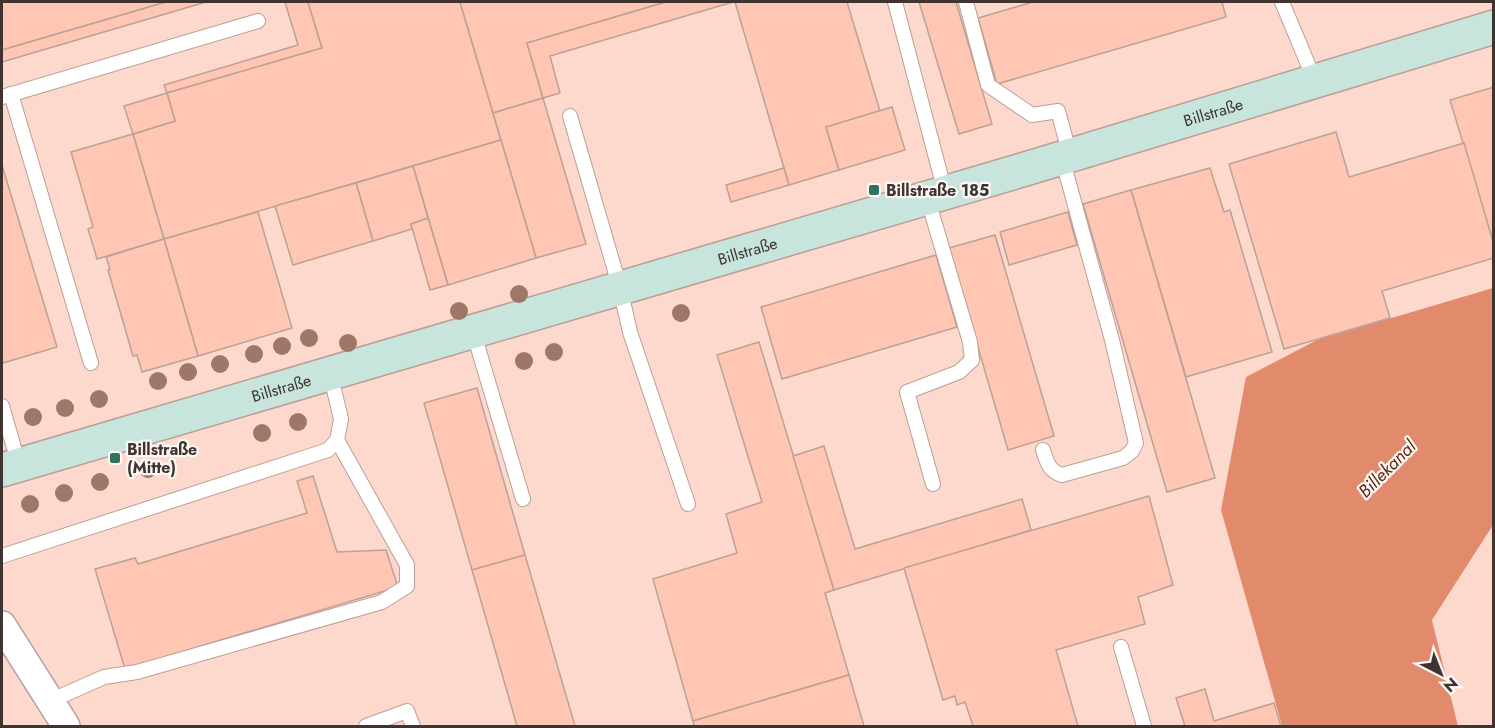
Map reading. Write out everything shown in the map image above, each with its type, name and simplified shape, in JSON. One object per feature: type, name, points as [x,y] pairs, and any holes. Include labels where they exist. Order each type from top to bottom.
[{"type":"street","name":"Billstraße","points":[[10,468],[936,195],[1494,27]]},
{"type":"street","points":[[2,625],[66,726]]},
{"type":"lane","points":[[895,2],[970,342],[972,360],[959,372],[907,392],[933,484]]},
{"type":"lane","points":[[966,2],[988,85],[1032,115],[1058,111],[1066,156],[1137,443],[1132,452],[1123,459],[1062,475],[1054,473],[1043,450]]},
{"type":"lane","points":[[1282,2],[1315,81]]},
{"type":"lane","points":[[91,363],[6,96],[258,21]]},
{"type":"lane","points":[[570,116],[620,288],[630,332],[688,504]]},
{"type":"lane","points":[[473,331],[523,500]]},
{"type":"lane","points":[[2,556],[328,450],[337,440],[341,419],[330,374]]},
{"type":"lane","points":[[2,406],[10,468]]},
{"type":"lane","points":[[50,701],[104,677],[148,669],[382,602],[407,586],[407,565],[337,440]]},
{"type":"lane","points":[[1121,647],[1144,726]]},
{"type":"lane","points":[[366,726],[406,711],[413,726]]},
{"type":"shaded area","points":[[2,2],[1493,2],[1493,288],[1317,340],[1221,510],[1282,726],[2,726]]},
{"type":"shaded area","points":[[1493,525],[1493,726],[1458,726],[1432,620]]},
{"type":"water","name":"Billekanal","points":[[1493,288],[1493,525],[1432,620],[1458,726],[1282,726],[1221,510],[1246,377],[1317,340]]},
{"type":"building","points":[[2,2],[166,2],[2,50]]},
{"type":"building","points":[[166,2],[206,2],[2,62],[2,50]]},
{"type":"building","points":[[285,2],[308,2],[322,48],[167,93],[164,85],[298,45]]},
{"type":"building","points":[[308,2],[460,2],[501,140],[164,239],[133,134],[175,121],[167,93],[322,48]]},
{"type":"building","points":[[460,2],[666,2],[527,43],[543,98],[493,113]]},
{"type":"building","points":[[666,2],[733,2],[550,56],[560,93],[543,98],[527,43]]},
{"type":"building","points":[[735,2],[847,2],[880,111],[826,127],[839,170],[789,185]]},
{"type":"building","points":[[919,2],[956,2],[992,124],[959,134]]},
{"type":"building","points":[[1033,2],[1222,2],[1226,17],[997,84],[978,18]]},
{"type":"building","points":[[1494,87],[1494,242],[1493,242],[1450,100]]},
{"type":"building","points":[[167,93],[175,121],[133,134],[124,106]]},
{"type":"building","points":[[543,98],[586,244],[536,258],[493,113]]},
{"type":"building","points":[[892,107],[905,150],[839,170],[826,127]]},
{"type":"building","points":[[1336,132],[1349,177],[1464,143],[1494,245],[1494,258],[1382,291],[1390,318],[1284,349],[1229,164]]},
{"type":"building","points":[[133,134],[164,239],[97,259],[88,229],[93,227],[71,152]]},
{"type":"building","points":[[501,140],[536,258],[448,285],[413,166]]},
{"type":"building","points":[[2,165],[57,347],[3,363],[2,358]]},
{"type":"building","points":[[413,166],[428,218],[411,224],[412,229],[373,241],[356,183]]},
{"type":"building","points":[[784,168],[789,185],[731,202],[726,185]]},
{"type":"building","points":[[1210,168],[1224,212],[1230,210],[1272,352],[1186,377],[1131,190]]},
{"type":"building","points":[[356,183],[373,241],[293,265],[275,206]]},
{"type":"building","points":[[1131,190],[1215,478],[1167,492],[1083,204]]},
{"type":"building","points":[[258,212],[292,328],[198,356],[164,239]]},
{"type":"building","points":[[1068,212],[1077,245],[1009,265],[1000,232]]},
{"type":"building","points":[[428,218],[448,285],[430,290],[411,224]]},
{"type":"building","points":[[995,235],[1054,436],[1008,450],[949,248]]},
{"type":"building","points":[[164,239],[198,356],[142,372],[137,355],[133,356],[106,257]]},
{"type":"building","points":[[936,255],[957,327],[782,379],[761,307]]},
{"type":"building","points":[[759,342],[834,590],[825,593],[849,675],[693,721],[653,579],[737,553],[726,514],[762,502],[717,355]]},
{"type":"building","points":[[477,388],[525,555],[472,570],[424,403]]},
{"type":"building","points":[[824,446],[855,549],[1022,499],[1031,530],[834,590],[793,456]]},
{"type":"building","points":[[313,476],[337,552],[386,550],[398,587],[125,669],[95,569],[135,558],[138,564],[307,513],[297,481]]},
{"type":"building","points":[[1149,496],[1173,585],[1138,597],[1145,624],[1056,650],[1078,726],[973,726],[965,702],[957,705],[955,696],[943,700],[904,568]]},
{"type":"building","points":[[525,555],[575,726],[517,726],[472,570]]},
{"type":"building","points":[[849,675],[864,726],[694,726],[693,721]]},
{"type":"building","points":[[1205,689],[1214,721],[1274,703],[1281,726],[1185,726],[1176,698]]},
{"type":"place","name":"Billstraße 185","points":[[874,190]]},
{"type":"place","name":"Billstraße (Mitte)","points":[[115,458]]}]
